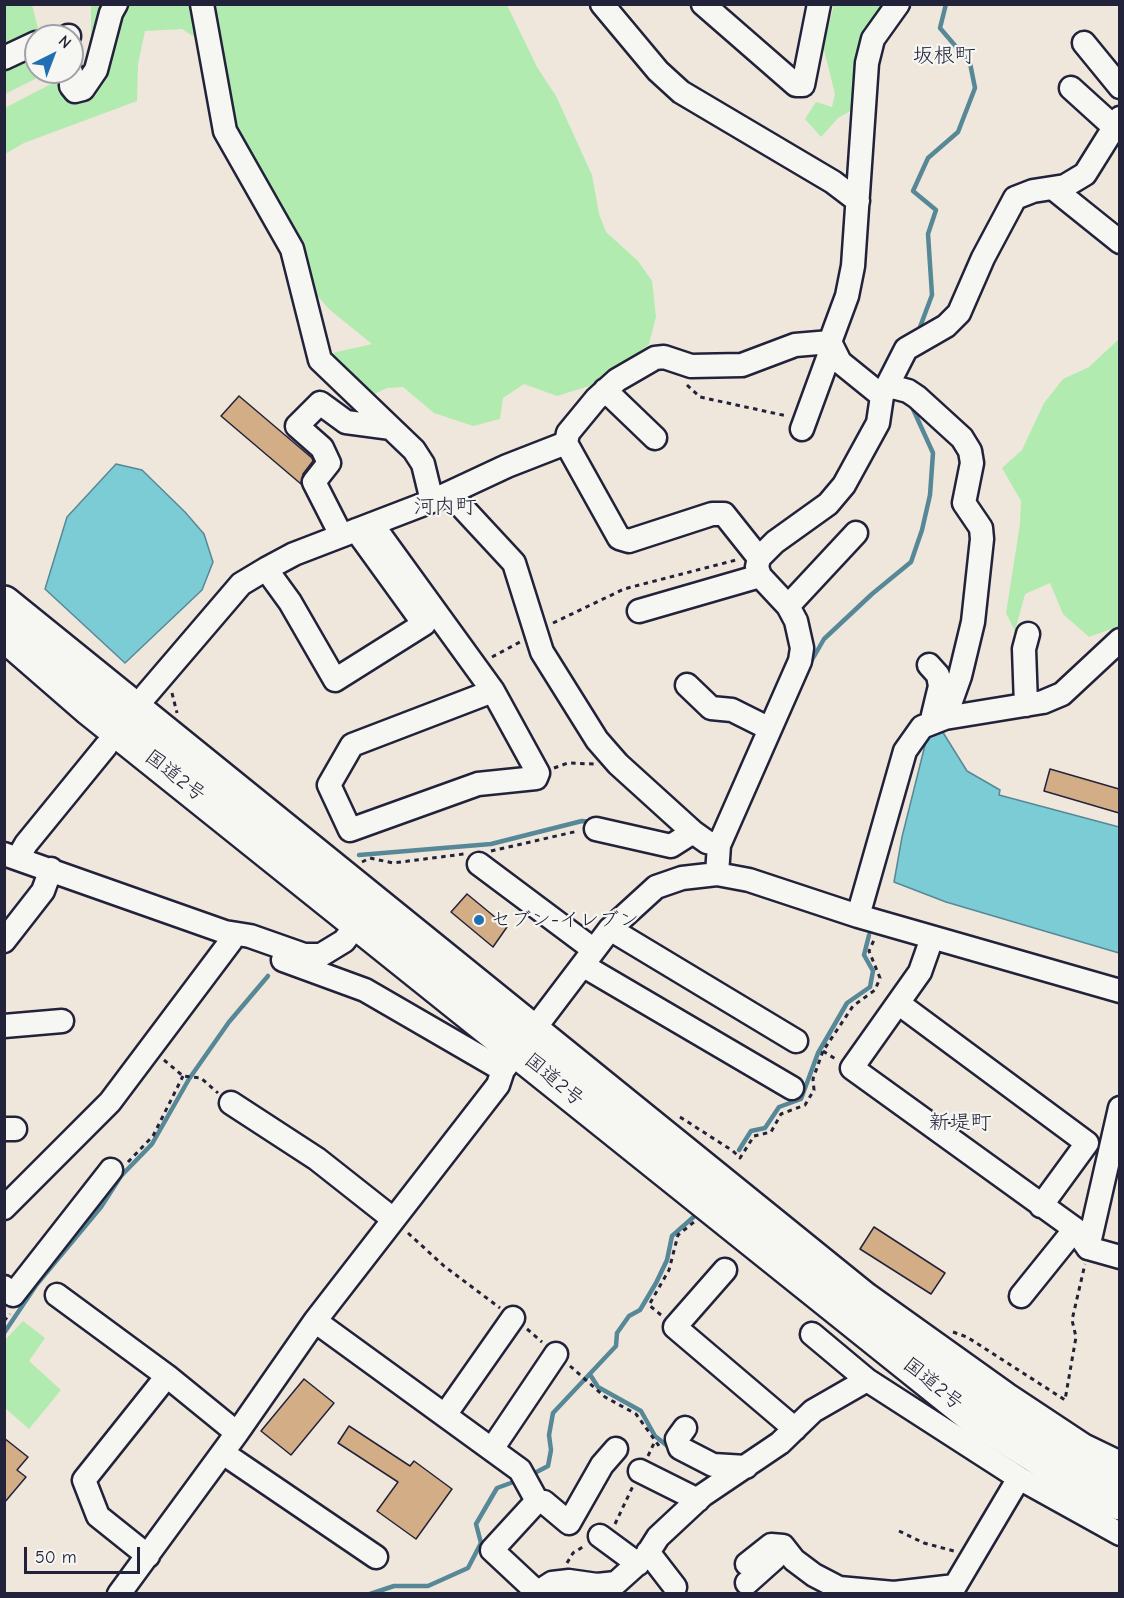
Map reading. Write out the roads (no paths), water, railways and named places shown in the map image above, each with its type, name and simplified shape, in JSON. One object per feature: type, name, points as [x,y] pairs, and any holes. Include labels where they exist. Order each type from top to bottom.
[{"type":"highway","name":"国道2号","points":[[4,603],[366,912],[519,1051],[579,1102],[975,1418],[1083,1485],[1119,1503]]},
{"type":"highway","name":"国道2号","points":[[4,634],[89,708],[366,912]]},
{"type":"highway","name":"国道2号","points":[[519,1051],[1004,1399],[1081,1450],[1119,1469]]},
{"type":"street","points":[[71,84],[75,91],[83,89],[96,70],[111,13],[116,4]]},
{"type":"street","points":[[202,4],[225,131],[292,249],[320,360],[414,450],[441,497],[514,563],[536,635],[597,740],[618,764],[693,832],[707,842],[719,845]]},
{"type":"street","points":[[602,4],[658,71],[681,92],[833,182],[858,201]]},
{"type":"street","points":[[703,4],[796,85],[802,85],[819,4]]},
{"type":"street","points":[[803,424],[832,348],[853,266],[867,63],[873,39],[898,4]]},
{"type":"street","points":[[1084,43],[1119,87]]},
{"type":"street","points":[[4,58],[24,49]]},
{"type":"street","points":[[639,611],[759,563],[775,542],[828,504],[844,485],[878,423],[886,391],[906,349],[946,326],[958,313],[983,258],[1016,198],[1033,191],[1054,189],[1085,174],[1116,131],[1071,88]]},
{"type":"street","points":[[1054,189],[1119,242]]},
{"type":"street","points":[[717,874],[719,845],[800,661],[802,648],[788,606],[724,514],[712,514],[628,541],[619,538],[566,443],[568,433],[605,390],[617,380],[655,358],[664,357],[691,366],[742,365],[795,345],[832,348],[886,391],[908,391],[917,397],[962,438],[970,451],[972,463],[964,503],[981,528],[982,539],[973,622],[960,676],[939,720]]},
{"type":"street","points":[[605,390],[655,438]]},
{"type":"street","points":[[391,428],[346,422],[320,403],[297,426],[322,448],[329,463],[314,482],[474,666],[493,692],[538,773],[536,778],[478,784],[350,830],[329,785],[352,745],[493,692]]},
{"type":"street","points":[[146,695],[241,584],[267,568],[566,443]]},
{"type":"street","points":[[267,568],[290,602],[335,680],[424,624],[362,542],[356,530]]},
{"type":"street","points":[[788,606],[856,533]]},
{"type":"street","points":[[1026,705],[1024,649],[1028,634]]},
{"type":"street","points":[[858,916],[905,751],[922,727],[939,720],[1043,702],[1062,694],[1119,640]]},
{"type":"street","points":[[929,665],[938,675],[940,686],[939,720]]},
{"type":"street","points":[[687,685],[711,708],[732,710],[770,729]]},
{"type":"street","points":[[11,856],[26,844],[106,747]]},
{"type":"street","points":[[596,830],[671,846],[693,832]]},
{"type":"street","points":[[11,856],[51,869],[519,1051]]},
{"type":"street","points":[[483,857],[589,958],[792,1088]]},
{"type":"street","points":[[4,941],[38,898],[51,869]]},
{"type":"street","points":[[119,1593],[223,1453],[315,1321],[498,1085],[519,1051],[610,929],[656,887],[682,878],[717,874],[749,879],[858,916],[1119,991]]},
{"type":"street","points":[[228,937],[250,936],[304,955],[321,955],[344,941],[366,912]]},
{"type":"street","points":[[610,929],[795,1041]]},
{"type":"street","points":[[4,1208],[110,1102],[151,1050],[228,937]]},
{"type":"street","points":[[932,938],[920,972],[852,1068],[1075,1229],[1088,1248],[1119,1257]]},
{"type":"street","points":[[898,1003],[1087,1143],[1041,1206]]},
{"type":"street","points":[[4,1026],[62,1022]]},
{"type":"street","points":[[231,1103],[317,1159],[393,1219]]},
{"type":"street","points":[[1088,1248],[1119,1108]]},
{"type":"street","points":[[4,1287],[13,1295],[111,1170]]},
{"type":"street","points":[[1021,1296],[1075,1229]]},
{"type":"street","points":[[725,1270],[675,1327],[795,1429]]},
{"type":"street","points":[[57,1295],[167,1376],[237,1433]]},
{"type":"street","points":[[445,1415],[513,1318]]},
{"type":"street","points":[[315,1321],[492,1449],[568,1523],[602,1466],[616,1449]]},
{"type":"street","points":[[812,1334],[867,1380],[1019,1478],[1119,1534]]},
{"type":"street","points":[[492,1449],[556,1354]]},
{"type":"street","points":[[148,1556],[99,1515],[84,1480],[167,1376]]},
{"type":"street","points":[[528,1484],[492,1550],[536,1593],[552,1583],[559,1582],[597,1585],[616,1583],[643,1558],[658,1537],[698,1500],[780,1443],[813,1411],[867,1380]]},
{"type":"street","points":[[685,1428],[677,1439],[680,1448],[713,1465],[746,1467]]},
{"type":"street","points":[[223,1453],[376,1557]]},
{"type":"street","points":[[640,1471],[698,1500]]},
{"type":"street","points":[[747,1573],[771,1545],[783,1546],[794,1560],[814,1575],[839,1588],[894,1593],[955,1586],[1019,1478]]},
{"type":"street","points":[[600,1536],[643,1558],[675,1587]]},
{"type":"water","points":[[116,464],[142,470],[185,512],[204,534],[213,562],[202,590],[125,663],[45,589],[67,517]]},
{"type":"water","points":[[939,726],[967,771],[1000,790],[999,795],[1119,827],[1119,953],[946,902],[894,882],[902,837],[926,741],[921,736]]},
{"type":"waterway","points":[[917,335],[932,295],[928,234],[936,210],[913,191],[928,158],[958,132],[975,88],[970,63],[940,28],[946,4]]},
{"type":"waterway","points":[[809,665],[824,639],[872,594],[911,562],[922,530],[930,495],[933,453],[913,409]]},
{"type":"waterway","points":[[359,855],[491,844],[582,821],[593,822]]},
{"type":"waterway","points":[[739,1150],[751,1131],[765,1128],[779,1107],[801,1099],[818,1053],[847,1003],[870,987],[873,971],[864,955],[869,935]]},
{"type":"waterway","points":[[4,1333],[37,1284],[101,1207],[121,1176],[152,1144],[189,1079],[229,1022],[268,976]]},
{"type":"waterway","points":[[529,1476],[548,1466],[551,1450],[549,1435],[553,1413],[616,1346],[617,1333],[629,1316],[640,1310],[656,1283],[667,1260],[672,1236],[698,1213]]},
{"type":"waterway","points":[[591,1376],[598,1387],[641,1411],[655,1436],[670,1448]]},
{"type":"waterway","points":[[370,1594],[394,1586],[428,1586],[468,1568],[481,1543],[476,1524],[497,1488],[519,1480]]},
{"type":"place","name":"セブン-イレブン","points":[[479,920]]},
{"type":"district","name":"坂根町","points":[[944,56]]},
{"type":"district","name":"河内町","points":[[445,507]]},
{"type":"district","name":"新堤町","points":[[960,1123]]}]
